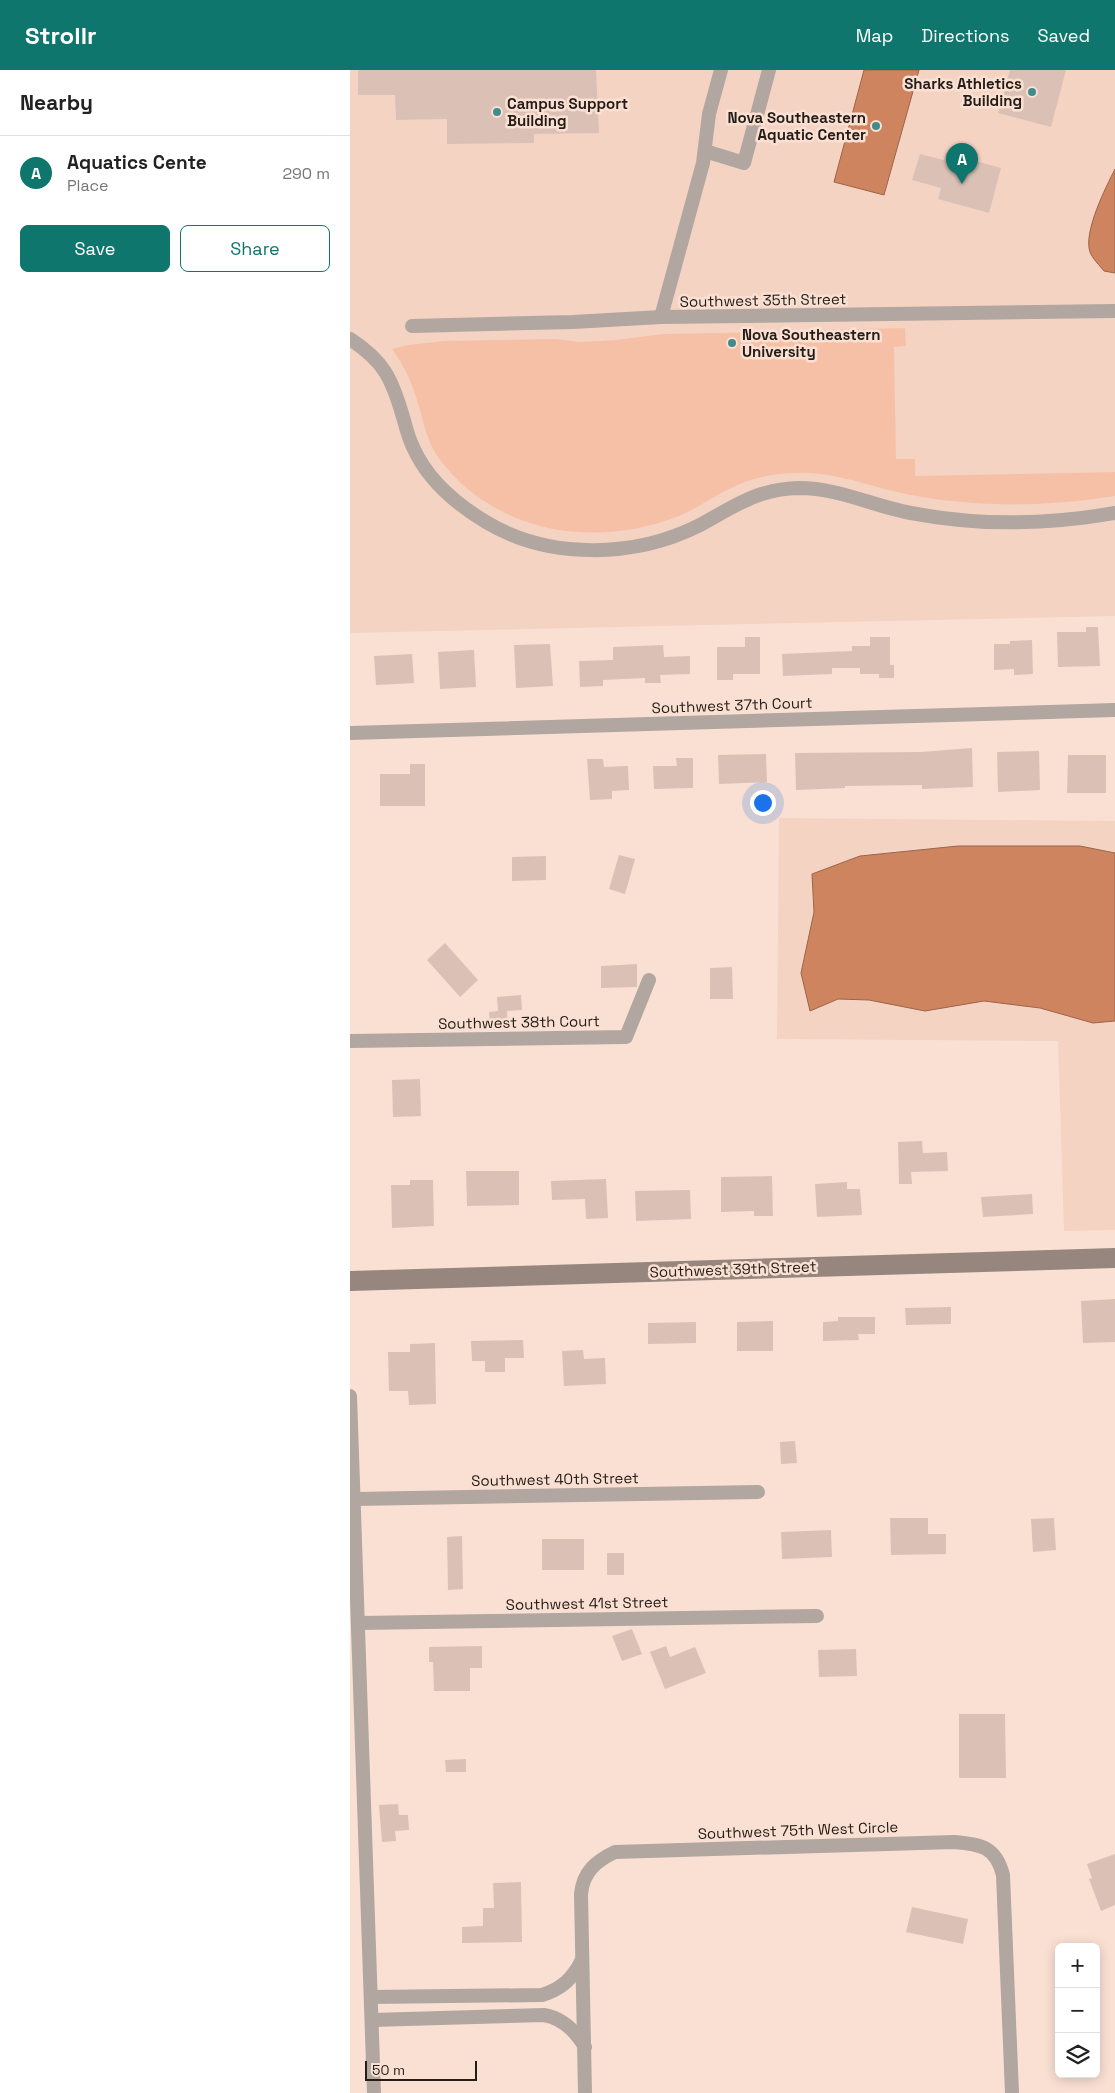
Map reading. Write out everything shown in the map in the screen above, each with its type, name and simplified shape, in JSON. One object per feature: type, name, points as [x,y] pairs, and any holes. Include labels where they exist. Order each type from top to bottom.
[{"type":"street","points":[[661,317],[703,163],[709,114],[721,70]]},
{"type":"street","points":[[705,151],[744,163],[769,70]]},
{"type":"street","name":"Southwest 35th Street","points":[[412,326],[573,322],[661,317],[1115,311]]},
{"type":"street","points":[[350,339],[366,350],[386,371],[396,391],[412,446],[426,470],[443,490],[487,523],[513,535],[540,543],[567,549],[593,550],[647,544],[700,525],[744,500],[774,490],[799,488],[829,491],[909,513],[964,520],[990,522],[1046,521],[1115,513]]},
{"type":"street","name":"Southwest 37th Court","points":[[350,733],[1115,710]]},
{"type":"street","name":"Southwest 38th Court","points":[[350,1041],[626,1038],[649,980]]},
{"type":"street","name":"Southwest 39th Street","points":[[350,1281],[1115,1258]]},
{"type":"street","points":[[350,1396],[374,2093]]},
{"type":"street","name":"Southwest 40th Street","points":[[354,1499],[758,1492]]},
{"type":"street","name":"Southwest 41st Street","points":[[358,1623],[817,1616]]},
{"type":"street","name":"Southwest 75th West Circle","points":[[585,2093],[586,2048],[581,1886],[586,1874],[592,1867],[615,1852],[954,1842],[978,1845],[988,1849],[993,1854],[1003,1875],[1012,2093]]},
{"type":"street","points":[[371,1997],[542,1995],[553,1991],[569,1980],[582,1960]]},
{"type":"street","points":[[372,2020],[544,2015],[560,2021],[575,2033],[586,2048]]},
{"type":"shaded area","name":"Nova Southeastern University","points":[[350,70],[1115,70],[1115,616],[350,633]]},
{"type":"shaded area","name":"Nova Southeastern Aquatic Center","points":[[864,70],[919,70],[884,195],[834,182]]},
{"type":"shaded area","points":[[1115,169],[1115,273],[1104,271],[1091,254],[1089,243],[1096,210]]},
{"type":"shaded area","points":[[905,328],[906,346],[894,347],[896,459],[915,459],[915,476],[1115,472],[1115,496],[1037,504],[984,504],[932,499],[824,474],[787,473],[760,477],[735,486],[679,516],[647,526],[614,532],[581,532],[549,528],[519,519],[490,505],[463,485],[440,460],[428,436],[411,382],[392,349],[408,345],[444,341],[556,339],[580,342],[616,340],[662,334],[777,332],[792,334],[818,330]]},
{"type":"shaded area","points":[[779,818],[1115,821],[1115,1230],[1064,1231],[1058,1041],[777,1039]]},
{"type":"shaded area","points":[[958,846],[1080,846],[1115,853],[1115,1021],[1093,1023],[1040,1008],[984,1001],[925,1011],[869,1000],[838,999],[810,1011],[801,973],[814,912],[812,874],[860,856]]},
{"type":"building","name":"Campus Support Building","points":[[358,70],[596,70],[599,133],[534,134],[534,143],[447,144],[447,119],[396,120],[395,95],[358,95]]},
{"type":"building","name":"Sharks Athletics Building","points":[[1010,70],[1066,70],[1051,127],[998,113]]},
{"type":"building","points":[[946,153],[1001,168],[989,213],[938,199],[941,188],[912,180],[920,154],[944,160]]},
{"type":"building","points":[[1086,627],[1098,627],[1100,666],[1058,667],[1057,632],[1086,632]]},
{"type":"building","points":[[745,637],[760,637],[760,674],[733,674],[733,680],[717,680],[717,647],[745,647]]},
{"type":"building","points":[[870,637],[890,637],[890,665],[894,665],[894,678],[879,678],[879,674],[860,674],[860,668],[832,668],[832,674],[783,676],[782,654],[852,651],[852,646],[870,646]]},
{"type":"building","points":[[1032,640],[1033,674],[1014,675],[1014,669],[994,670],[994,644],[1010,644],[1010,641]]},
{"type":"building","points":[[550,644],[553,686],[516,688],[514,645]]},
{"type":"building","points":[[663,645],[664,657],[690,656],[690,674],[660,675],[661,683],[645,683],[645,678],[603,680],[603,686],[580,687],[579,661],[613,660],[613,647]]},
{"type":"building","points":[[474,650],[476,687],[440,689],[438,652]]},
{"type":"building","points":[[412,654],[414,683],[376,685],[374,656]]},
{"type":"building","points":[[972,748],[973,787],[922,789],[922,785],[845,786],[845,788],[796,790],[795,753],[921,752]]},
{"type":"building","points":[[1039,751],[1040,790],[998,792],[997,752]]},
{"type":"building","points":[[766,754],[767,782],[719,784],[718,755]]},
{"type":"building","points":[[1068,755],[1106,755],[1106,793],[1067,793]]},
{"type":"building","points":[[676,758],[693,758],[693,788],[654,789],[653,766],[677,766]]},
{"type":"building","points":[[587,759],[603,759],[604,767],[628,766],[629,790],[612,791],[612,799],[590,800]]},
{"type":"building","points":[[410,764],[425,764],[425,806],[380,806],[380,774],[410,774]]},
{"type":"building","points":[[619,855],[635,859],[625,894],[609,889]]},
{"type":"building","points":[[546,856],[546,880],[512,881],[512,857]]},
{"type":"building","points":[[445,943],[478,980],[460,997],[427,960]]},
{"type":"building","points":[[637,964],[637,987],[601,988],[601,966]]},
{"type":"building","points":[[732,967],[733,999],[710,999],[710,968]]},
{"type":"building","points":[[521,995],[522,1010],[507,1011],[508,1029],[490,1030],[489,1012],[498,1011],[497,997]]},
{"type":"building","points":[[420,1079],[421,1116],[393,1117],[392,1080]]},
{"type":"building","points":[[922,1141],[923,1153],[947,1152],[948,1171],[911,1172],[912,1184],[899,1184],[898,1142]]},
{"type":"building","points":[[466,1171],[519,1171],[519,1205],[467,1206]]},
{"type":"building","points":[[772,1176],[773,1216],[754,1216],[754,1211],[721,1212],[721,1177]]},
{"type":"building","points":[[606,1179],[608,1218],[586,1219],[585,1199],[552,1200],[551,1181]]},
{"type":"building","points":[[410,1180],[433,1180],[434,1226],[392,1228],[391,1185],[410,1185]]},
{"type":"building","points":[[847,1182],[847,1189],[860,1189],[862,1215],[817,1217],[815,1184]]},
{"type":"building","points":[[690,1190],[691,1219],[636,1221],[635,1191]]},
{"type":"building","points":[[1032,1194],[1033,1214],[983,1217],[981,1197]]},
{"type":"building","points":[[1115,1299],[1115,1342],[1083,1343],[1081,1301]]},
{"type":"building","points":[[951,1307],[951,1324],[906,1325],[905,1308]]},
{"type":"building","points":[[838,1317],[875,1317],[875,1334],[858,1334],[859,1340],[823,1341],[823,1322],[838,1321]]},
{"type":"building","points":[[773,1321],[773,1351],[737,1351],[737,1322]]},
{"type":"building","points":[[696,1322],[696,1343],[648,1344],[648,1323]]},
{"type":"building","points":[[523,1340],[524,1358],[505,1358],[505,1372],[485,1372],[485,1361],[472,1361],[471,1341]]},
{"type":"building","points":[[435,1343],[436,1404],[409,1405],[408,1391],[389,1391],[388,1352],[410,1352],[410,1344]]},
{"type":"building","points":[[583,1350],[584,1359],[605,1358],[606,1384],[564,1386],[562,1351]]},
{"type":"building","points":[[795,1441],[797,1463],[781,1464],[780,1442]]},
{"type":"building","points":[[890,1518],[928,1518],[928,1534],[946,1534],[946,1554],[891,1555]]},
{"type":"building","points":[[1054,1518],[1056,1550],[1033,1552],[1031,1519]]},
{"type":"building","points":[[831,1530],[832,1557],[782,1559],[781,1532]]},
{"type":"building","points":[[462,1536],[463,1589],[448,1590],[447,1537]]},
{"type":"building","points":[[542,1539],[584,1539],[584,1570],[542,1570]]},
{"type":"building","points":[[607,1553],[624,1553],[624,1575],[607,1575]]},
{"type":"building","points":[[632,1629],[642,1654],[622,1661],[612,1636]]},
{"type":"building","points":[[482,1646],[482,1668],[470,1668],[470,1691],[434,1691],[433,1662],[429,1662],[429,1647]]},
{"type":"building","points":[[666,1646],[670,1657],[695,1647],[706,1673],[665,1689],[650,1652]]},
{"type":"building","points":[[856,1649],[857,1676],[819,1677],[818,1650]]},
{"type":"building","points":[[959,1714],[1005,1714],[1006,1778],[959,1778]]},
{"type":"building","points":[[466,1759],[466,1772],[446,1772],[445,1760]]},
{"type":"building","points":[[398,1804],[399,1815],[408,1815],[409,1830],[395,1831],[396,1841],[382,1842],[379,1805]]},
{"type":"building","points":[[1115,1854],[1115,1905],[1101,1911],[1089,1879],[1092,1878],[1087,1864]]},
{"type":"building","points":[[521,1882],[522,1942],[462,1943],[462,1927],[483,1926],[483,1908],[494,1908],[493,1883]]},
{"type":"building","points":[[912,1907],[968,1919],[963,1944],[906,1932]]},
{"type":"place","name":"Sharks Athletics Building","points":[[1032,92]]},
{"type":"place","name":"Campus Support Building","points":[[497,112]]},
{"type":"place","name":"Nova Southeastern Aquatic Center","points":[[876,126]]},
{"type":"place","name":"Aquatics Cente","points":[[962,184]]},
{"type":"place","name":"Nova Southeastern University","points":[[732,343]]}]
